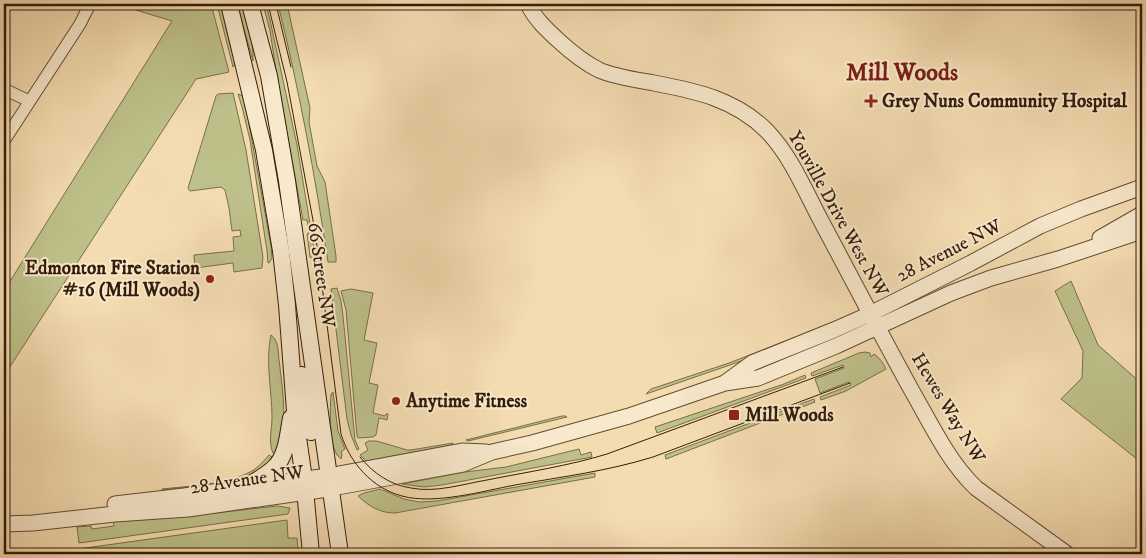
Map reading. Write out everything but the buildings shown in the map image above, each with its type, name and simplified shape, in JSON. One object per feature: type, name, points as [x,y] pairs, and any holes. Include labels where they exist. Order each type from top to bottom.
[{"type":"main road","name":"66 Street NW","points":[[229,4],[264,150],[271,188],[281,250],[294,401],[340,554]]},
{"type":"main road","name":"66 Street NW","points":[[250,4],[269,76],[287,181],[318,484],[311,554]]},
{"type":"main road","points":[[290,340],[299,357],[329,554]]},
{"type":"main road","points":[[244,488],[275,467],[285,448],[294,401]]},
{"type":"street","points":[[4,141],[85,16],[90,4]]},
{"type":"street","name":"Youville Drive West NW","points":[[528,4],[533,14],[567,48],[600,70],[632,80],[708,95],[740,109],[766,130],[788,158],[873,320]]},
{"type":"street","points":[[4,88],[29,101]]},
{"type":"street","name":"28 Avenue NW","points":[[873,320],[970,263],[1040,226],[1142,187]]},
{"type":"street","points":[[1072,254],[1142,214]]},
{"type":"street","name":"28 Avenue NW","points":[[4,524],[188,509],[318,484],[464,464],[492,452],[629,416],[725,383],[752,362],[834,330],[873,320],[991,278],[1142,231]]},
{"type":"street","name":"Hewes Way NW","points":[[873,320],[935,431],[955,464],[968,480],[986,496],[1067,554]]},
{"type":"street","name":"28 Avenue NW","points":[[4,519],[244,488],[318,484]]},
{"type":"green space","points":[[116,4],[211,4],[229,72],[196,79],[4,376],[4,291],[172,21]]},
{"type":"green space","points":[[217,4],[222,4],[236,63],[233,67]]},
{"type":"green space","points":[[237,4],[241,4],[248,25],[253,61]]},
{"type":"green space","points":[[263,4],[266,4],[270,20],[297,145],[316,260],[310,257],[307,220],[303,220],[270,31]]},
{"type":"green space","points":[[278,4],[287,4],[310,108],[309,122],[317,166],[325,182],[336,262],[328,262],[306,132]]},
{"type":"green space","points":[[233,93],[246,150],[263,257],[262,268],[234,272],[233,263],[195,268],[194,255],[234,251],[233,237],[241,236],[240,230],[232,231],[225,190],[221,187],[190,191],[188,188],[216,96],[218,94]]},
{"type":"green space","points":[[238,94],[243,96],[245,102],[271,246],[272,258],[269,263],[250,140]]},
{"type":"green space","points":[[1071,281],[1098,345],[1142,384],[1142,463],[1061,399],[1082,378],[1083,351],[1055,291]]},
{"type":"green space","points":[[337,288],[343,316],[355,440],[359,449],[357,450],[347,419],[331,289]]},
{"type":"green space","points":[[351,289],[373,293],[364,340],[377,343],[369,383],[378,385],[373,413],[385,416],[388,414],[387,420],[379,418],[376,435],[373,437],[358,438],[357,436],[346,310],[341,291]]},
{"type":"green space","points":[[822,327],[753,357],[646,394],[651,389],[729,363]]},
{"type":"green space","points":[[271,335],[276,341],[278,349],[284,408],[283,427],[275,453],[273,453],[270,440],[272,408],[269,345]]},
{"type":"green space","points":[[865,352],[870,353],[871,357],[874,354],[886,369],[846,391],[821,400],[820,397],[851,385],[849,382],[820,393],[815,379],[844,368],[843,365],[812,376],[811,373]]},
{"type":"green space","points":[[805,375],[806,378],[657,433],[655,427],[784,384]]},
{"type":"green space","points":[[333,392],[338,431],[345,449],[341,452],[341,459],[336,454],[331,433],[331,394]]},
{"type":"green space","points":[[814,399],[815,402],[666,459],[665,455]]},
{"type":"green space","points":[[562,416],[567,417],[466,440]]},
{"type":"green space","points":[[376,441],[407,450],[453,443],[452,445],[366,461],[360,455],[368,450],[365,443]]},
{"type":"green space","points":[[579,449],[581,455],[591,452],[592,457],[442,485],[424,487],[402,484],[465,472],[506,467]]},
{"type":"green space","points":[[269,455],[272,457],[265,466],[256,472],[236,481],[197,486],[229,480],[254,469]]},
{"type":"green space","points":[[595,473],[595,477],[395,513],[384,512],[375,508],[358,496],[380,489],[404,499],[419,502],[437,501]]},
{"type":"green space","points":[[195,486],[162,490],[162,489]]},
{"type":"green space","points":[[277,506],[290,508],[288,514],[79,543],[77,527],[91,526],[92,529],[114,526],[113,520],[215,513]]},
{"type":"green space","points":[[287,520],[288,538],[297,538],[298,549],[302,549],[303,554],[42,554]]},
{"type":"tram line","points":[[268,4],[287,82],[315,231],[341,434],[356,464],[372,481],[381,487],[402,496],[429,499],[443,498],[619,466],[653,457],[850,383]]},
{"type":"tram line","points":[[276,4],[291,67]]},
{"type":"tram line","points":[[360,457],[370,468],[396,484],[420,489],[440,489],[459,486],[607,454],[843,367]]},
{"type":"place","name":"Grey Nuns Community Hospital","points":[[871,101]]},
{"type":"place","name":"Edmonton Fire Station #16 (Mill Woods)","points":[[210,279]]},
{"type":"place","name":"Anytime Fitness","points":[[396,401]]},
{"type":"place","name":"Mill Woods","points":[[734,415]]},
{"type":"district","name":"Mill Woods","points":[[902,73]]}]
